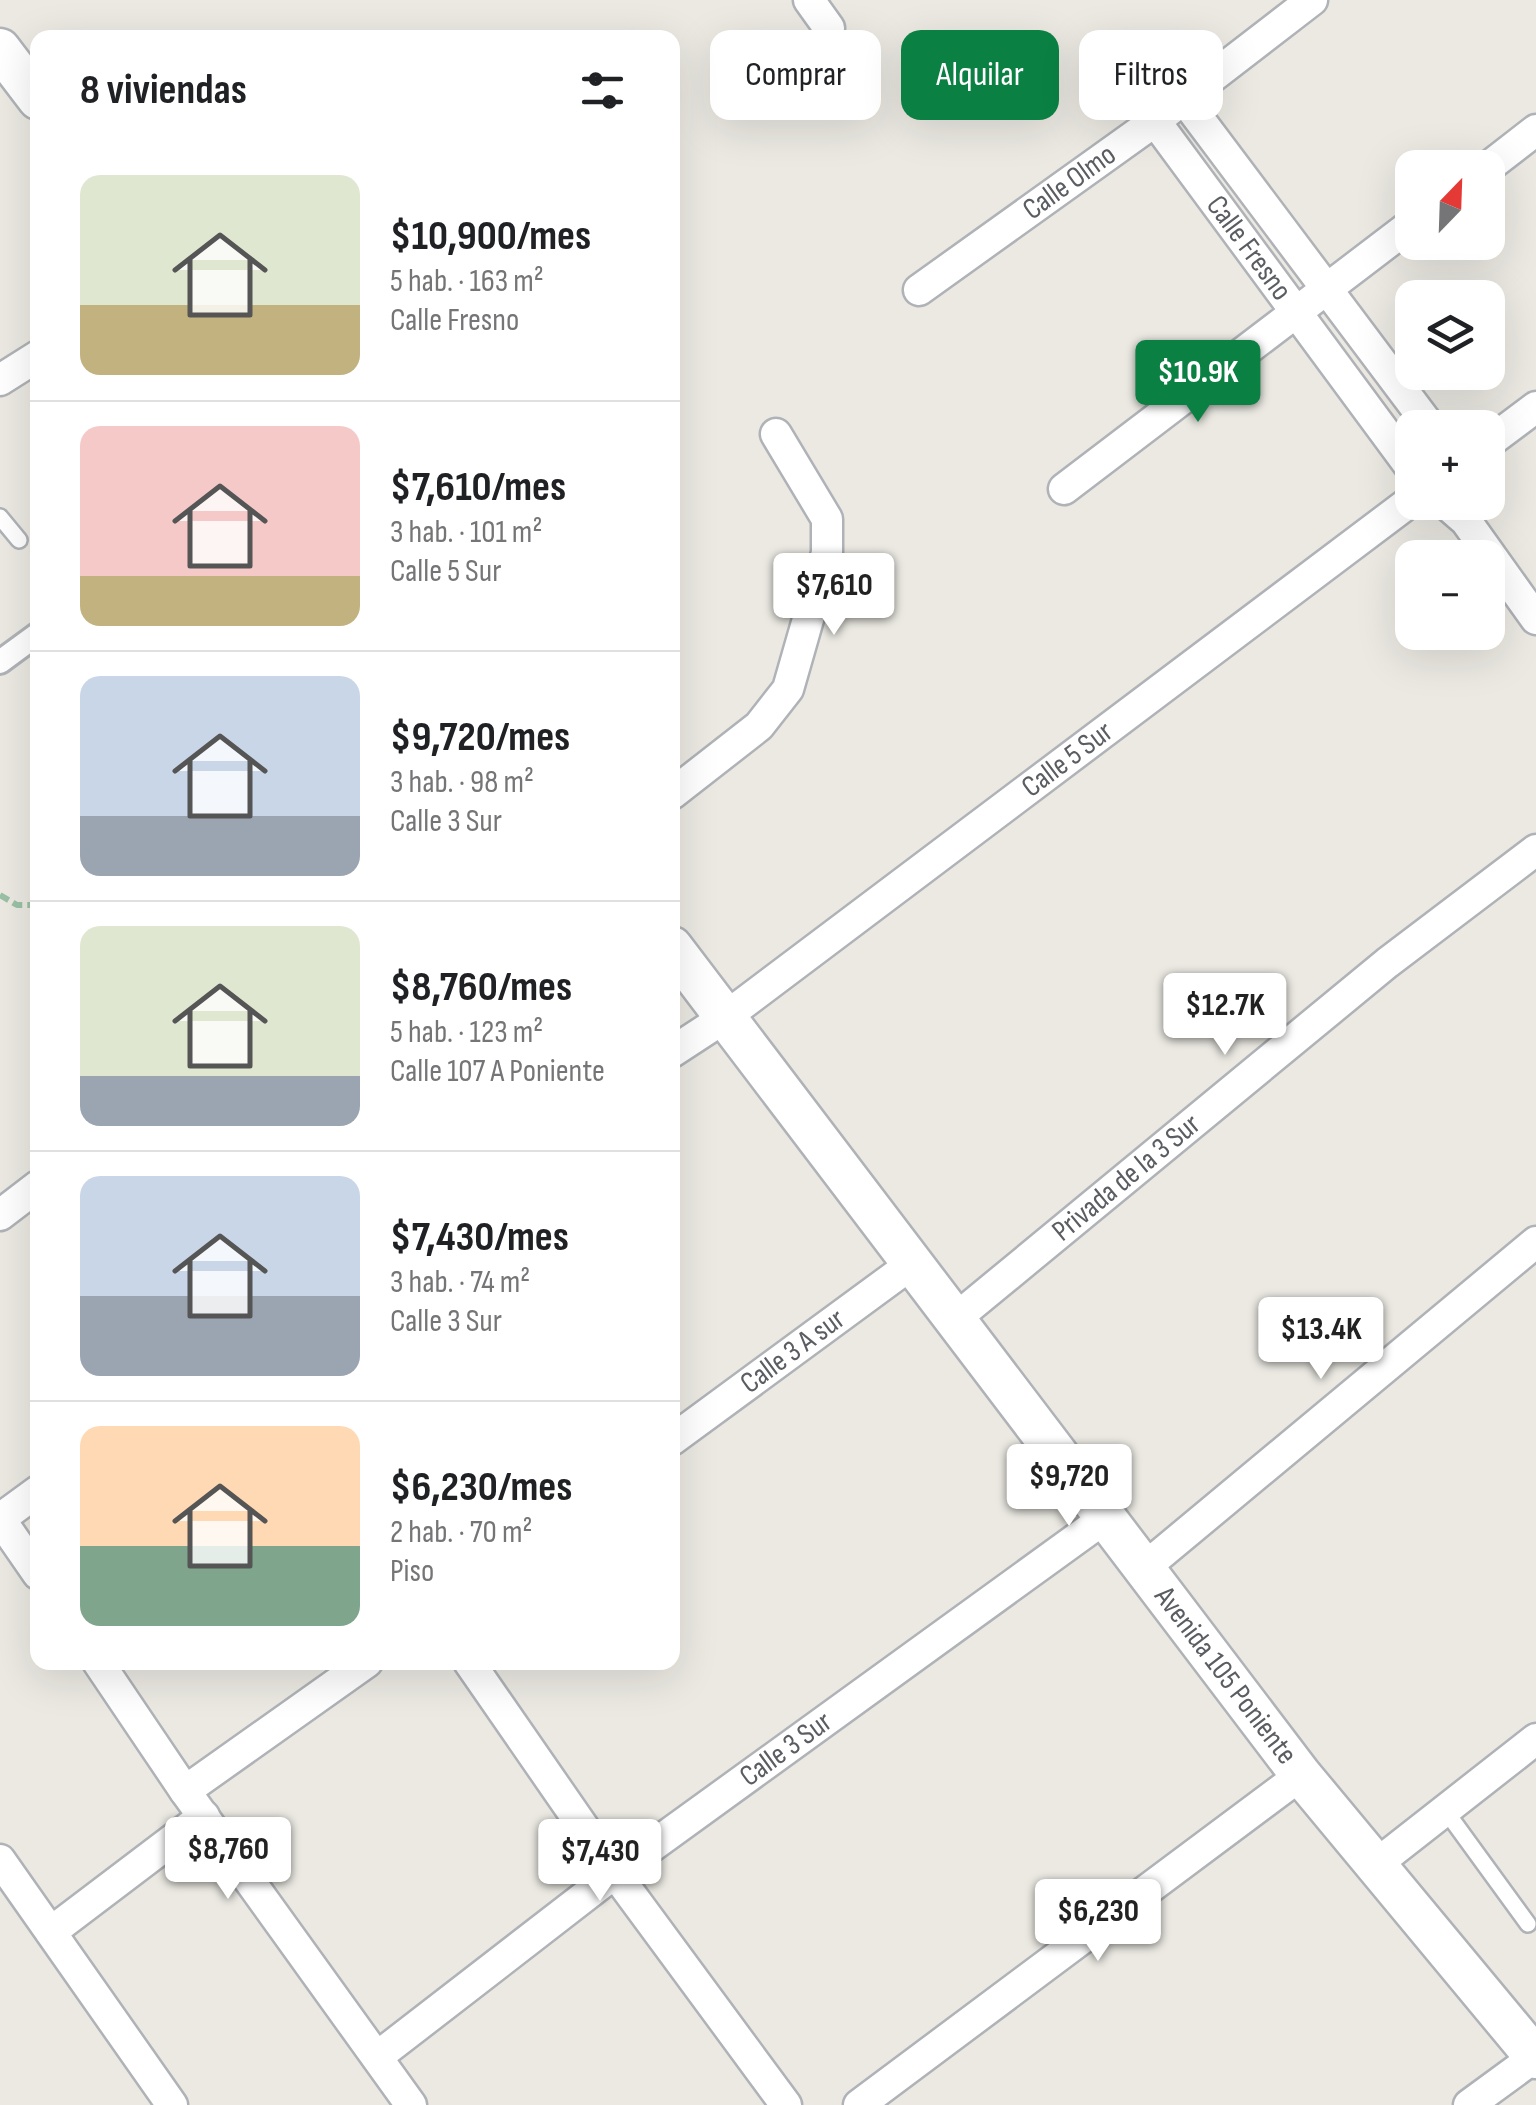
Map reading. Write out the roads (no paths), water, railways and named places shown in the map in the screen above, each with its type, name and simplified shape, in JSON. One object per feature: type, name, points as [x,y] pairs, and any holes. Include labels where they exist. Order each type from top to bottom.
[{"type":"street","points":[[809,0],[830,28]]},
{"type":"street","name":"Calle Olmo","points":[[1223,69],[1312,0]]},
{"type":"street","name":"Calle Fresno","points":[[1200,120],[1417,410]]},
{"type":"street","name":"Calle Olmo","points":[[919,290],[1155,121]]},
{"type":"street","name":"Calle Fresno","points":[[1155,121],[1395,446]]},
{"type":"street","points":[[1505,154],[1536,130]]},
{"type":"street","points":[[1064,489],[1395,237]]},
{"type":"street","points":[[0,380],[30,361]]},
{"type":"street","points":[[1505,430],[1536,407]]},
{"type":"street","points":[[680,788],[759,726],[788,689],[828,553],[827,519],[776,434]]},
{"type":"street","name":"Calle 5 Sur","points":[[724,1018],[1395,513]]},
{"type":"street","points":[[1466,520],[1536,619]]},
{"type":"street","points":[[0,662],[30,640]]},
{"type":"street","name":"Privada de la 3 Sur","points":[[956,1319],[1388,963],[1536,850]]},
{"type":"street","name":"Avenida 105 Poniente","points":[[680,958],[1300,1776],[1535,2057]]},
{"type":"street","points":[[680,1047],[724,1018]]},
{"type":"street","points":[[0,1216],[30,1192]]},
{"type":"street","points":[[1144,1568],[1536,1242]]},
{"type":"street","name":"Calle 3 A sur","points":[[680,1434],[913,1263]]},
{"type":"street","points":[[30,1497],[0,1519],[30,1562]]},
{"type":"street","name":"Calle 3 Sur","points":[[378,2057],[615,1873],[1105,1518]]},
{"type":"street","points":[[103,1670],[411,2105]]},
{"type":"street","points":[[186,1791],[356,1670]]},
{"type":"street","points":[[475,1670],[615,1873],[786,2105]]},
{"type":"street","points":[[1374,1866],[1536,1739]]},
{"type":"street","points":[[859,2105],[1300,1776]]},
{"type":"street","points":[[51,1932],[204,1816]]},
{"type":"street","points":[[0,1860],[172,2105]]},
{"type":"street","points":[[1470,2105],[1535,2057]]},
{"type":"lane","points":[[0,517],[19,540]]},
{"type":"lane","points":[[1445,1810],[1528,1924]]}]
